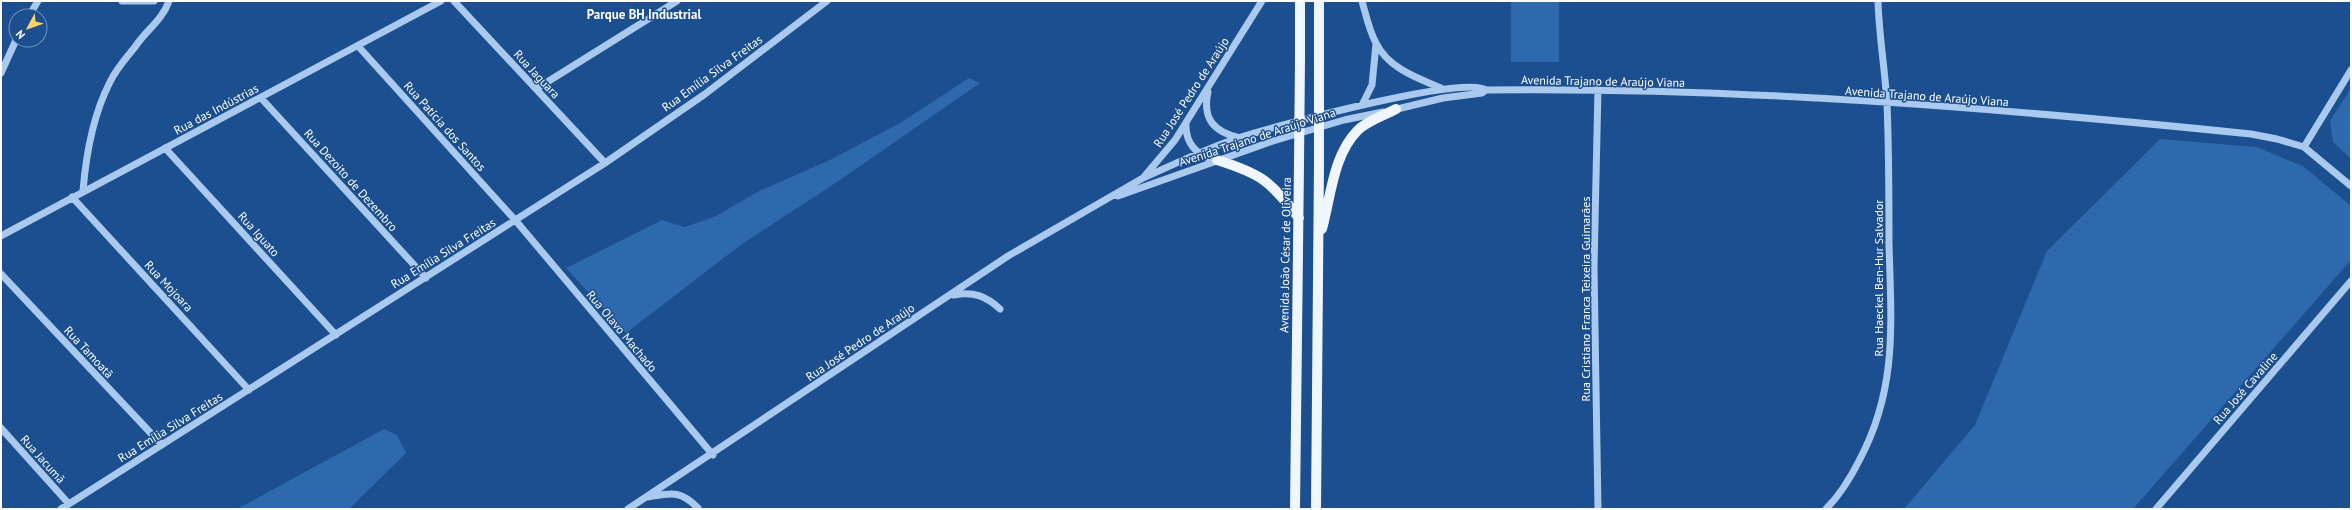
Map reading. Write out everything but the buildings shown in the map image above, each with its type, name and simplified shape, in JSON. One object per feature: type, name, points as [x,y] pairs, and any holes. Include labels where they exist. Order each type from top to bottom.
[{"type":"main road","name":"Avenida João César de Oliveira","points":[[1295,509],[1300,1]]},
{"type":"main road","points":[[1316,509],[1319,1]]},
{"type":"main road","points":[[1318,245],[1337,165],[1345,147],[1359,129],[1396,109]]},
{"type":"main road","points":[[1217,160],[1246,169],[1265,179],[1280,193],[1298,218]]},
{"type":"street","points":[[122,1],[154,1]]},
{"type":"street","points":[[83,191],[85,157],[95,119],[110,81],[136,44],[165,14],[169,1]]},
{"type":"street","name":"Rua das Indústrias","points":[[1,236],[441,1]]},
{"type":"street","name":"Rua Jaguara","points":[[454,1],[605,163]]},
{"type":"street","points":[[536,89],[678,1]]},
{"type":"street","name":"Rua José Pedro de Araújo","points":[[628,509],[712,455],[1008,256],[1142,178],[1175,140],[1186,120],[1210,85],[1262,1]]},
{"type":"street","name":"Avenida Trajano de Araújo Viana","points":[[1362,1],[1376,44],[1388,59],[1404,72],[1442,88]]},
{"type":"street","points":[[1878,1],[1880,39],[1887,103]]},
{"type":"street","name":"Rua Emília Silva Freitas","points":[[61,509],[605,163],[705,94],[823,2]]},
{"type":"street","points":[[1311,129],[1364,104],[1372,85],[1376,44]]},
{"type":"street","name":"Rua Patícia dos Santos","points":[[358,46],[516,221]]},
{"type":"street","points":[[1,73],[12,48]]},
{"type":"street","points":[[2304,147],[2351,70]]},
{"type":"street","points":[[1210,85],[1206,108],[1212,124],[1227,135],[1240,138]]},
{"type":"street","name":"Avenida Trajano de Araújo Viana","points":[[1142,178],[1199,153],[1240,138],[1364,104],[1442,88],[1478,87],[1486,90],[1598,89],[1887,103],[2251,134],[2277,139],[2304,147],[2351,186]]},
{"type":"street","name":"Rua Cristiano Franca Teixeira Guimarães","points":[[1598,89],[1594,267],[1598,509]]},
{"type":"street","name":"Avenida Trajano de Araújo Viana","points":[[1130,192],[1217,160],[1311,129],[1344,120],[1443,98],[1482,93],[1486,90]]},
{"type":"street","name":"Rua Dezoito de Dezembro","points":[[261,98],[426,278]]},
{"type":"street","name":"Rua Haeckel Ben-Hur Salvador","points":[[1826,509],[1854,472],[1869,441],[1882,408],[1889,373],[1892,330],[1887,103]]},
{"type":"street","points":[[1186,120],[1186,133],[1192,147],[1199,153],[1217,160]]},
{"type":"street","name":"Rua Iguato","points":[[165,148],[336,335]]},
{"type":"street","name":"Rua José Pedro de Araújo","points":[[1108,199],[1130,192]]},
{"type":"street","name":"Rua Mojoara","points":[[72,197],[249,390]]},
{"type":"street","name":"Rua Olavo Machado","points":[[516,221],[712,455]]},
{"type":"street","name":"Rua Tamoatã","points":[[1,274],[162,445]]},
{"type":"street","name":"Rua José Cavaline","points":[[2156,509],[2351,281]]},
{"type":"street","points":[[950,296],[977,294],[991,300],[1000,309]]},
{"type":"street","name":"Rua Jacumã","points":[[1,428],[69,504]]},
{"type":"street","points":[[644,498],[671,493],[687,497],[698,508]]},
{"type":"shaded area","points":[[1511,1],[1559,1],[1559,62],[1511,62]]},
{"type":"shaded area","points":[[969,78],[980,83],[840,180],[742,244],[626,333],[566,268],[662,220],[685,227],[716,216],[759,191],[830,160],[900,123]]},
{"type":"shaded area","points":[[2351,88],[2351,159],[2333,142],[2330,121]]},
{"type":"shaded area","points":[[2160,139],[2256,147],[2303,166],[2351,206],[2351,260],[2133,509],[1904,509],[1975,425],[2047,251]]},
{"type":"shaded area","points":[[384,429],[397,435],[406,453],[349,509],[237,509]]},
{"type":"district","name":"Parque BH Industrial","points":[[644,14]]}]
